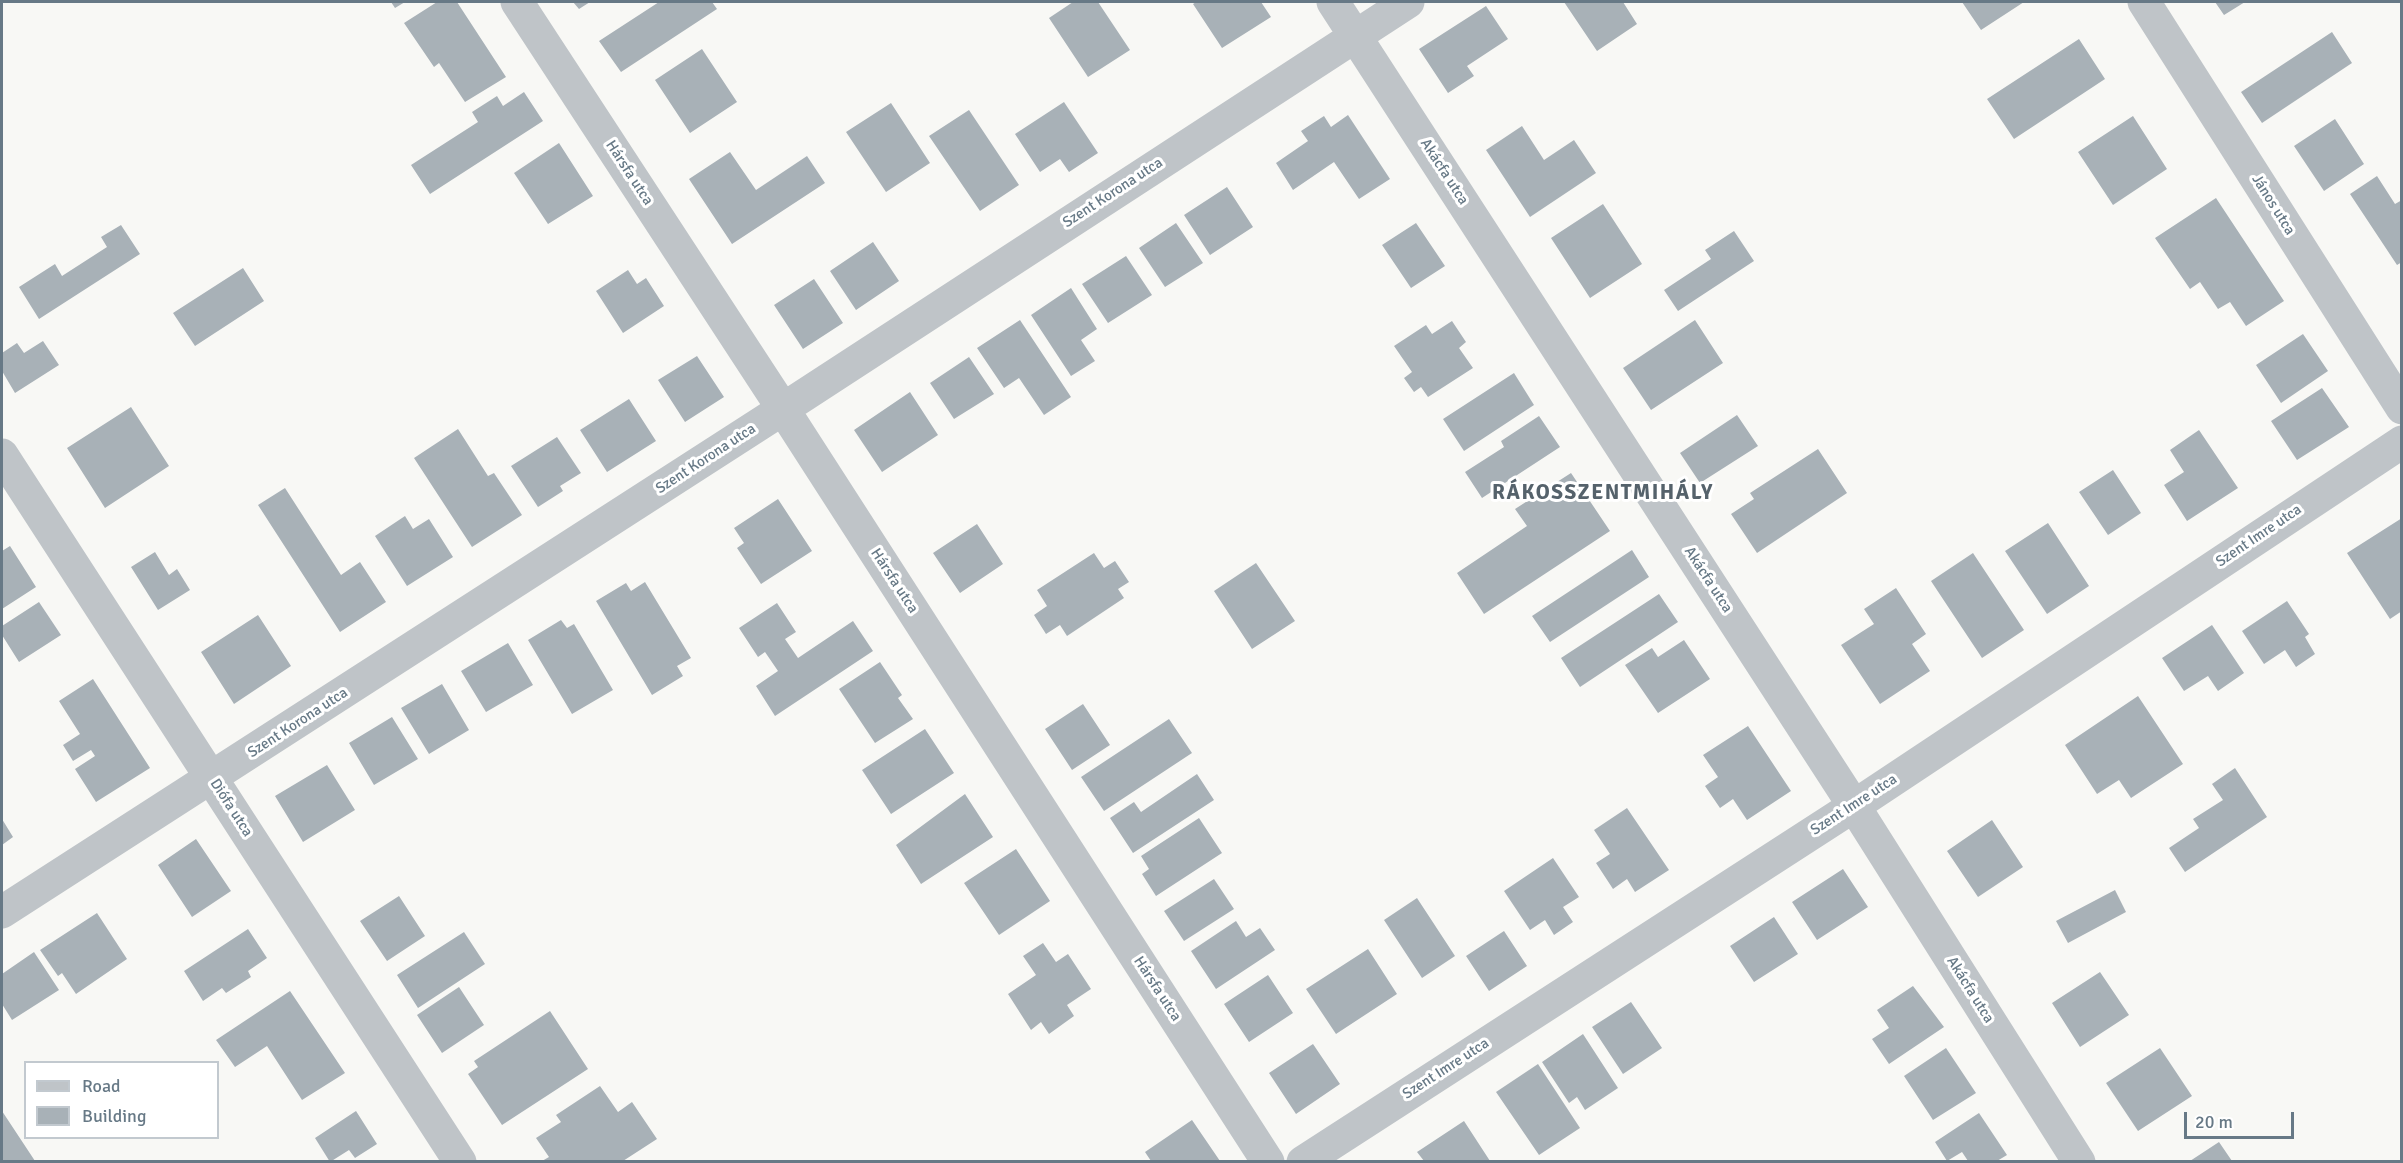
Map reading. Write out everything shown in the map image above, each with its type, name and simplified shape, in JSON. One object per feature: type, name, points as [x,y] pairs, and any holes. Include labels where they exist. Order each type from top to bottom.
[{"type":"street","name":"Hársfa utca","points":[[518,2],[783,408],[1268,1161]]},
{"type":"street","name":"Akácfa utca","points":[[1333,2],[1854,806],[2079,1161]]},
{"type":"street","name":"Szent Korona utca","points":[[2,912],[1408,2]]},
{"type":"street","name":"János utca","points":[[2144,2],[2402,408]]},
{"type":"street","name":"Szent Imre utca","points":[[1303,1161],[1854,806],[2402,442]]},
{"type":"street","name":"Diófa utca","points":[[2,455],[460,1161]]},
{"type":"building","points":[[391,2],[405,2],[395,8]]},
{"type":"building","points":[[437,2],[457,2],[506,77],[465,102],[439,63],[434,67],[404,23]]},
{"type":"building","points":[[573,2],[590,2],[579,9]]},
{"type":"building","points":[[659,2],[712,2],[717,9],[621,72],[599,41]]},
{"type":"building","points":[[1073,2],[1098,2],[1130,50],[1088,77],[1049,18]]},
{"type":"building","points":[[1196,2],[1261,2],[1271,17],[1222,48],[1193,4]]},
{"type":"building","points":[[1564,2],[1623,2],[1637,24],[1597,51]]},
{"type":"building","points":[[1962,2],[2024,2],[1981,30]]},
{"type":"building","points":[[2215,2],[2245,2],[2224,15]]},
{"type":"building","points":[[1486,6],[1508,39],[1467,66],[1474,76],[1448,93],[1419,49]]},
{"type":"building","points":[[2332,32],[2352,63],[2262,123],[2241,92]]},
{"type":"building","points":[[2079,39],[2105,79],[2014,139],[1987,99]]},
{"type":"building","points":[[702,49],[737,102],[690,133],[655,80]]},
{"type":"building","points":[[524,92],[543,121],[430,194],[411,165],[478,122],[472,112],[497,96],[503,106]]},
{"type":"building","points":[[1064,102],[1098,153],[1069,172],[1060,159],[1040,172],[1015,134]]},
{"type":"building","points":[[891,103],[930,163],[886,192],[846,132]]},
{"type":"building","points":[[969,110],[1019,185],[980,211],[929,136]]},
{"type":"building","points":[[1348,115],[1390,179],[1359,199],[1334,162],[1293,190],[1276,163],[1308,141],[1301,131],[1324,116],[1331,127]]},
{"type":"building","points":[[2133,116],[2167,169],[2113,205],[2078,152]]},
{"type":"building","points":[[2335,119],[2364,164],[2324,191],[2294,146]]},
{"type":"building","points":[[1522,126],[1544,160],[1574,140],[1596,173],[1530,217],[1486,150]]},
{"type":"building","points":[[559,143],[593,196],[548,224],[514,173]]},
{"type":"building","points":[[730,152],[756,190],[807,156],[825,183],[732,244],[689,179]]},
{"type":"building","points":[[2377,176],[2395,204],[2402,200],[2402,262],[2397,265],[2350,194]]},
{"type":"building","points":[[1227,187],[1253,227],[1210,255],[1184,215]]},
{"type":"building","points":[[2216,198],[2284,301],[2246,326],[2230,302],[2218,309],[2200,282],[2190,289],[2155,238]]},
{"type":"building","points":[[1603,204],[1642,264],[1590,298],[1551,238]]},
{"type":"building","points":[[1176,223],[1203,263],[1165,287],[1139,248]]},
{"type":"building","points":[[1416,223],[1445,266],[1411,288],[1382,245]]},
{"type":"building","points":[[121,225],[140,254],[39,319],[19,287],[55,264],[62,276],[107,247],[101,237]]},
{"type":"building","points":[[1734,231],[1754,261],[1678,311],[1664,290],[1711,259],[1705,250]]},
{"type":"building","points":[[873,242],[899,281],[856,310],[830,271]]},
{"type":"building","points":[[1126,256],[1152,295],[1108,323],[1082,284]]},
{"type":"building","points":[[243,268],[264,301],[195,346],[173,313]]},
{"type":"building","points":[[628,270],[637,284],[646,278],[664,306],[623,333],[596,291]]},
{"type":"building","points":[[814,279],[843,323],[803,349],[774,305]]},
{"type":"building","points":[[1071,288],[1097,329],[1081,340],[1095,361],[1071,376],[1031,315]]},
{"type":"building","points":[[1020,320],[1071,397],[1044,415],[1019,378],[1004,388],[977,348]]},
{"type":"building","points":[[1695,320],[1723,363],[1651,410],[1623,368]]},
{"type":"building","points":[[1452,321],[1466,342],[1459,348],[1473,368],[1428,397],[1421,387],[1414,392],[1404,378],[1412,372],[1394,346],[1426,325],[1432,334]]},
{"type":"building","points":[[2303,334],[2328,371],[2281,403],[2256,365]]},
{"type":"building","points":[[43,341],[59,365],[15,393],[2,371],[2,353],[17,343],[24,353]]},
{"type":"building","points":[[697,356],[724,397],[685,422],[658,380]]},
{"type":"building","points":[[969,357],[994,394],[954,419],[930,383]]},
{"type":"building","points":[[1514,373],[1534,405],[1464,451],[1443,419]]},
{"type":"building","points":[[2322,388],[2349,427],[2297,460],[2271,421]]},
{"type":"building","points":[[910,392],[938,435],[882,472],[854,430]]},
{"type":"building","points":[[629,399],[656,441],[607,472],[580,430]]},
{"type":"building","points":[[131,407],[169,466],[105,508],[67,448]]},
{"type":"building","points":[[1737,415],[1758,446],[1700,483],[1680,453]]},
{"type":"building","points":[[1539,416],[1560,447],[1482,498],[1465,472],[1504,447],[1501,441]]},
{"type":"building","points":[[458,429],[488,476],[494,473],[522,515],[472,547],[414,458]]},
{"type":"building","points":[[2199,430],[2238,488],[2187,521],[2164,485],[2184,472],[2170,450]]},
{"type":"building","points":[[557,437],[581,473],[560,486],[563,491],[538,507],[511,466]]},
{"type":"building","points":[[1818,449],[1847,493],[1757,553],[1731,514],[1754,499],[1750,493]]},
{"type":"building","points":[[2113,470],[2141,513],[2108,535],[2079,492]]},
{"type":"building","points":[[1571,473],[1610,531],[1484,614],[1457,573],[1527,526],[1515,509]]},
{"type":"building","points":[[285,488],[341,575],[360,562],[386,602],[340,632],[258,505]]},
{"type":"building","points":[[778,499],[812,551],[761,584],[737,548],[744,543],[734,528]]},
{"type":"building","points":[[405,516],[413,529],[429,519],[453,557],[407,586],[375,536]]},
{"type":"building","points":[[2402,518],[2402,611],[2390,619],[2347,553]]},
{"type":"building","points":[[2048,523],[2089,586],[2047,614],[2005,551]]},
{"type":"building","points":[[977,524],[1003,564],[960,593],[933,553]]},
{"type":"building","points":[[10,546],[36,587],[2,609],[2,551]]},
{"type":"building","points":[[1632,550],[1649,577],[1550,642],[1532,616]]},
{"type":"building","points":[[155,552],[169,575],[177,569],[190,590],[158,610],[131,567]]},
{"type":"building","points":[[1094,553],[1104,568],[1115,561],[1129,582],[1118,589],[1124,598],[1067,636],[1060,625],[1046,634],[1034,615],[1047,606],[1037,590]]},
{"type":"building","points":[[1973,553],[2024,630],[1982,658],[1931,581]]},
{"type":"building","points":[[1256,563],[1295,621],[1252,649],[1214,591]]},
{"type":"building","points":[[645,582],[691,658],[677,666],[683,676],[652,695],[596,601],[626,583],[631,591]]},
{"type":"building","points":[[1896,588],[1926,634],[1912,644],[1930,671],[1880,704],[1841,645],[1874,624],[1864,609]]},
{"type":"building","points":[[1659,594],[1678,622],[1580,687],[1561,658]]},
{"type":"building","points":[[2287,601],[2309,634],[2305,637],[2315,654],[2296,667],[2285,650],[2264,664],[2242,631]]},
{"type":"building","points":[[39,602],[61,635],[19,662],[2,635],[2,626]]},
{"type":"building","points":[[777,603],[796,632],[785,639],[798,658],[853,621],[873,651],[775,716],[756,686],[778,671],[765,652],[758,657],[739,628]]},
{"type":"building","points":[[258,615],[291,666],[234,704],[201,652]]},
{"type":"building","points":[[561,620],[567,628],[574,624],[613,690],[572,714],[528,640]]},
{"type":"building","points":[[2212,625],[2244,673],[2218,691],[2208,676],[2184,691],[2162,658]]},
{"type":"building","points":[[1684,640],[1710,679],[1658,713],[1625,665],[1652,648],[1658,657]]},
{"type":"building","points":[[508,643],[533,685],[486,712],[461,671]]},
{"type":"building","points":[[880,662],[902,695],[898,698],[913,719],[875,743],[839,689]]},
{"type":"building","points":[[93,679],[150,768],[96,802],[75,769],[95,756],[91,750],[73,761],[63,745],[80,734],[59,701]]},
{"type":"building","points":[[442,684],[469,730],[429,754],[401,708]]},
{"type":"building","points":[[2138,696],[2183,764],[2131,798],[2119,780],[2097,794],[2065,745]]},
{"type":"building","points":[[1083,704],[1110,745],[1072,770],[1045,729]]},
{"type":"building","points":[[392,717],[418,759],[374,785],[349,743]]},
{"type":"building","points":[[1169,719],[1192,753],[1104,811],[1081,777]]},
{"type":"building","points":[[1748,726],[1791,791],[1747,820],[1733,799],[1720,808],[1705,786],[1718,777],[1703,755]]},
{"type":"building","points":[[925,729],[954,773],[891,814],[862,770]]},
{"type":"building","points":[[327,765],[355,810],[303,842],[275,796]]},
{"type":"building","points":[[2235,768],[2267,817],[2185,872],[2169,848],[2199,828],[2193,819],[2223,800],[2212,784]]},
{"type":"building","points":[[1197,774],[1214,800],[1133,853],[1110,818],[1134,802],[1141,812]]},
{"type":"building","points":[[965,794],[993,837],[921,884],[896,845]]},
{"type":"building","points":[[1627,808],[1669,870],[1635,892],[1627,879],[1613,889],[1596,863],[1610,854],[1594,830]]},
{"type":"building","points":[[1199,818],[1222,853],[1156,896],[1142,874],[1149,869],[1141,856]]},
{"type":"building","points":[[2,819],[13,837],[2,845]]},
{"type":"building","points":[[1992,820],[2023,867],[1978,897],[1947,851]]},
{"type":"building","points":[[196,839],[231,891],[192,917],[158,865]]},
{"type":"building","points":[[1016,849],[1050,901],[999,935],[964,883]]},
{"type":"building","points":[[1553,858],[1579,897],[1563,907],[1573,922],[1554,935],[1545,920],[1530,930],[1504,891]]},
{"type":"building","points":[[1843,869],[1868,907],[1817,940],[1792,902]]},
{"type":"building","points":[[1214,879],[1234,909],[1184,941],[1164,911]]},
{"type":"building","points":[[2115,890],[2126,912],[2068,943],[2056,921]]},
{"type":"building","points":[[399,896],[425,936],[387,961],[360,921]]},
{"type":"building","points":[[1417,898],[1455,956],[1422,978],[1384,920]]},
{"type":"building","points":[[97,913],[127,959],[76,994],[62,973],[58,976],[40,950]]},
{"type":"building","points":[[1774,917],[1798,954],[1754,982],[1730,946]]},
{"type":"building","points":[[1236,921],[1246,937],[1260,928],[1275,950],[1216,989],[1191,951]]},
{"type":"building","points":[[248,929],[267,958],[248,971],[251,977],[226,993],[222,988],[203,1001],[184,971]]},
{"type":"building","points":[[1504,931],[1527,966],[1489,991],[1466,956]]},
{"type":"building","points":[[464,932],[485,964],[418,1008],[397,975]]},
{"type":"building","points":[[1043,943],[1056,962],[1068,954],[1091,989],[1067,1005],[1074,1016],[1049,1034],[1041,1022],[1031,1030],[1008,994],[1036,975],[1023,956]]},
{"type":"building","points":[[1368,949],[1397,994],[1336,1034],[1306,989]]},
{"type":"building","points":[[34,952],[59,990],[12,1020],[2,1004],[2,974]]},
{"type":"building","points":[[2100,972],[2129,1015],[2080,1047],[2052,1003]]},
{"type":"building","points":[[1268,975],[1293,1013],[1249,1042],[1224,1004]]},
{"type":"building","points":[[1913,986],[1944,1027],[1889,1064],[1872,1039],[1889,1028],[1877,1010]]},
{"type":"building","points":[[459,987],[484,1025],[442,1053],[417,1015]]},
{"type":"building","points":[[290,991],[345,1073],[302,1100],[267,1046],[235,1067],[216,1040]]},
{"type":"building","points":[[1631,1002],[1662,1048],[1623,1074],[1592,1027]]},
{"type":"building","points":[[550,1011],[588,1069],[502,1125],[468,1074],[478,1067],[474,1061]]},
{"type":"building","points":[[1583,1034],[1618,1088],[1585,1110],[1577,1097],[1569,1103],[1542,1062]]},
{"type":"building","points":[[1313,1044],[1340,1084],[1296,1114],[1269,1073]]},
{"type":"building","points":[[1946,1048],[1976,1093],[1933,1120],[1904,1076]]},
{"type":"building","points":[[2160,1048],[2192,1096],[2138,1131],[2106,1083]]},
{"type":"building","points":[[1538,1064],[1580,1128],[1539,1155],[1496,1092]]},
{"type":"building","points":[[600,1086],[618,1112],[632,1102],[657,1139],[623,1161],[542,1161],[549,1157],[536,1138],[561,1122],[556,1115]]},
{"type":"building","points":[[2,1111],[35,1161],[2,1161]]},
{"type":"building","points":[[356,1111],[377,1144],[355,1158],[349,1150],[330,1162],[315,1138]]},
{"type":"building","points":[[1979,1113],[2007,1155],[1997,1161],[1968,1161],[1962,1152],[1947,1161],[1935,1142]]},
{"type":"building","points":[[1192,1120],[1220,1161],[1151,1161],[1145,1152]]},
{"type":"building","points":[[1464,1121],[1490,1161],[1424,1161],[1417,1152]]},
{"type":"building","points":[[2219,1142],[2232,1161],[2190,1161]]},
{"type":"district","name":"RÁKOSSZENTMIHÁLY","points":[[1603,493]]}]
